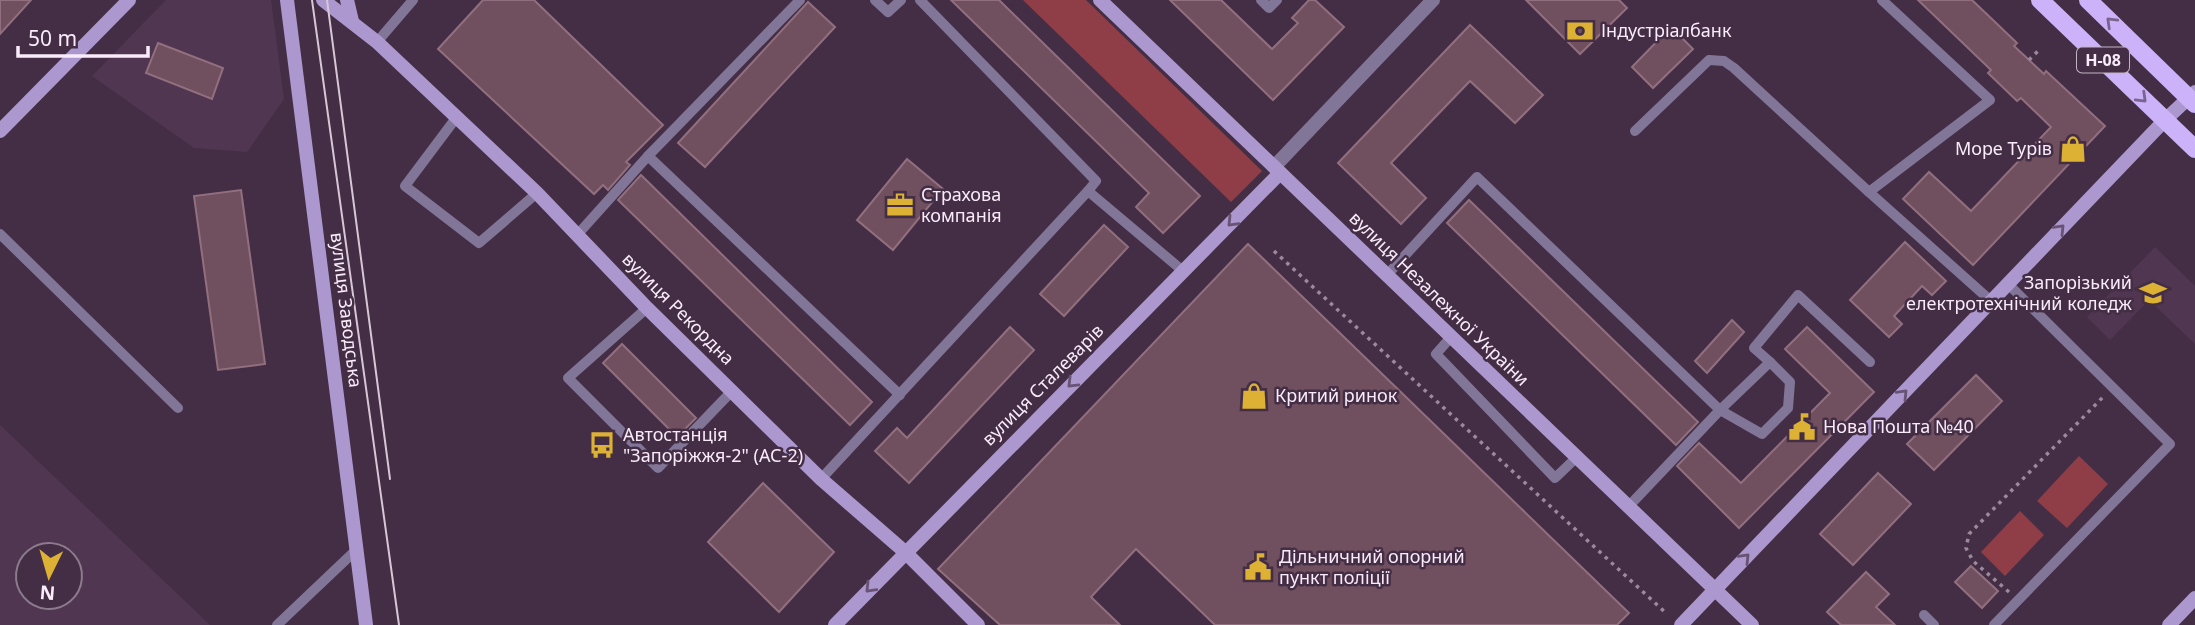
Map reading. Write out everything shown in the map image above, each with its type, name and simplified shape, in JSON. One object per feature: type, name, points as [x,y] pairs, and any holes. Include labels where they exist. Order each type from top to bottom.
[{"type":"main road","name":"Н-08","points":[[2040,0],[2195,149]]},
{"type":"main road","name":"Н-08","points":[[2088,0],[2193,98]]},
{"type":"street","points":[[0,131],[129,0]]},
{"type":"street","name":"вулиця Заводська","points":[[287,0],[366,625]]},
{"type":"street","name":"вулиця Рекордна","points":[[323,0],[377,42],[537,193],[647,308],[821,479],[905,552],[978,625]]},
{"type":"street","points":[[347,0],[352,21]]},
{"type":"street","name":"вулиця Сталеварів","points":[[835,625],[1183,271],[1433,0]]},
{"type":"street","name":"вулиця Незалежної України","points":[[1104,1],[1752,625]]},
{"type":"street","points":[[1681,625],[2165,120],[2193,98]]},
{"type":"street","points":[[2169,625],[2195,598]]},
{"type":"lane","points":[[377,42],[413,0]]},
{"type":"lane","points":[[578,234],[649,156],[800,0]]},
{"type":"lane","points":[[876,0],[888,12],[901,0]]},
{"type":"lane","points":[[821,479],[1096,181],[920,0]]},
{"type":"lane","points":[[1261,0],[1269,8],[1277,0]]},
{"type":"lane","points":[[1869,192],[1990,100],[1882,0]]},
{"type":"lane","points":[[1635,131],[1709,60],[1724,61],[1991,301]]},
{"type":"lane","points":[[456,118],[405,186],[479,243],[537,193]]},
{"type":"lane","points":[[649,156],[900,395]]},
{"type":"lane","points":[[1387,275],[1478,177],[1720,410],[1762,434],[1788,408],[1790,382],[1754,348],[1798,295],[1870,362]]},
{"type":"lane","points":[[1088,191],[1183,271]]},
{"type":"lane","points":[[0,234],[178,408]]},
{"type":"lane","points":[[1994,625],[2170,444],[2008,284]]},
{"type":"lane","points":[[647,308],[568,378],[658,468],[733,390]]},
{"type":"lane","points":[[1451,337],[1436,354],[1555,478],[1577,457]]},
{"type":"lane","points":[[1629,506],[1720,410],[1770,362]]},
{"type":"lane","points":[[277,625],[357,549]]},
{"type":"lane","points":[[1924,615],[1934,625]]},
{"type":"path","points":[[2029,60],[2040,48]]},
{"type":"path","points":[[1274,251],[1667,614]]},
{"type":"path","points":[[2019,600],[1973,561],[1966,548],[1969,534],[2113,387]]},
{"type":"shaded area","points":[[166,0],[271,0],[284,99],[247,152],[194,148],[92,76]]},
{"type":"shaded area","points":[[1023,0],[1086,0],[1262,171],[1231,202]]},
{"type":"shaded area","name":"Запорізький електротехнічний коледж","points":[[2155,247],[2195,286],[2195,344],[2149,300],[2110,340],[2087,317]]},
{"type":"shaded area","points":[[0,425],[210,625],[0,625]]},
{"type":"shaded area","points":[[2079,456],[2108,484],[2067,528],[2037,501]]},
{"type":"shaded area","points":[[2020,511],[2044,535],[2005,576],[1981,552]]},
{"type":"building","points":[[0,0],[31,0],[0,34]]},
{"type":"building","points":[[483,0],[534,0],[663,125],[626,162],[630,165],[608,190],[603,185],[594,194],[438,49]]},
{"type":"building","points":[[951,0],[999,0],[1200,196],[1163,233],[1136,207],[1149,193]]},
{"type":"building","points":[[1170,0],[1221,0],[1272,49],[1298,23],[1292,18],[1309,0],[1315,0],[1344,27],[1273,100]]},
{"type":"building","name":"Індустріалбанк","points":[[1526,0],[1619,0],[1627,8],[1580,54]]},
{"type":"building","points":[[1918,0],[1972,0],[2017,43],[2014,46],[2044,74],[2046,71],[2105,126],[1973,265],[1903,199],[1929,172],[1971,211],[2051,127],[2021,98],[2017,101],[1988,73],[1991,70]]},
{"type":"building","points":[[808,2],[835,27],[705,167],[678,143]]},
{"type":"building","points":[[1470,25],[1543,95],[1515,123],[1470,81],[1391,163],[1426,198],[1401,224],[1338,163]]},
{"type":"building","points":[[1671,27],[1693,49],[1653,88],[1632,67]]},
{"type":"building","points":[[158,43],[223,68],[212,99],[146,73]]},
{"type":"building","name":"Страхова компанія","points":[[907,159],[943,189],[893,250],[857,220]]},
{"type":"building","points":[[641,175],[872,402],[850,425],[618,200]]},
{"type":"building","points":[[241,190],[265,364],[218,370],[194,196]]},
{"type":"building","points":[[1469,200],[1698,422],[1676,445],[1447,223]]},
{"type":"building","points":[[1104,225],[1128,247],[1064,316],[1040,294]]},
{"type":"building","points":[[1905,242],[1946,281],[1932,295],[1922,286],[1894,316],[1902,324],[1889,337],[1850,300]]},
{"type":"building","name":"Критий ринок","points":[[1248,244],[1629,613],[1617,625],[1215,625],[1136,549],[1091,597],[1120,625],[1000,625],[938,569]]},
{"type":"building","points":[[1732,320],[1744,332],[1707,373],[1695,361]]},
{"type":"building","points":[[1010,327],[1034,350],[909,483],[875,451],[897,428],[907,438]]},
{"type":"building","points":[[1807,327],[1874,392],[1739,528],[1677,466],[1699,443],[1741,483],[1830,393],[1785,349]]},
{"type":"building","points":[[622,344],[696,418],[677,437],[603,363]]},
{"type":"building","points":[[1976,375],[2002,401],[1934,470],[1907,444]]},
{"type":"building","points":[[1878,473],[1911,504],[1853,565],[1820,534]]},
{"type":"building","points":[[763,483],[834,552],[779,612],[708,542]]},
{"type":"building","points":[[1971,566],[1998,591],[1982,608],[1955,582]]},
{"type":"building","points":[[1866,572],[1889,594],[1876,607],[1895,625],[1841,625],[1827,612]]},
{"type":"tram line","points":[[312,0],[399,625]]},
{"type":"tram line","points":[[327,0],[390,479]]},
{"type":"place","name":"Індустріалбанк","points":[[1580,31]]},
{"type":"place","name":"Море Турiв","points":[[2073,149]]},
{"type":"place","name":"Страхова компанія","points":[[900,205]]},
{"type":"place","name":"Запорізький електротехнічний коледж","points":[[2153,293]]},
{"type":"place","name":"Критий ринок","points":[[1254,396]]},
{"type":"place","name":"Нова Пошта №40","points":[[1802,427]]},
{"type":"place","name":"Автостанція \"Запоріжжя-2\" (АС-2)","points":[[602,445]]},
{"type":"place","name":"Дільничний опорний пункт поліції","points":[[1258,567]]}]
